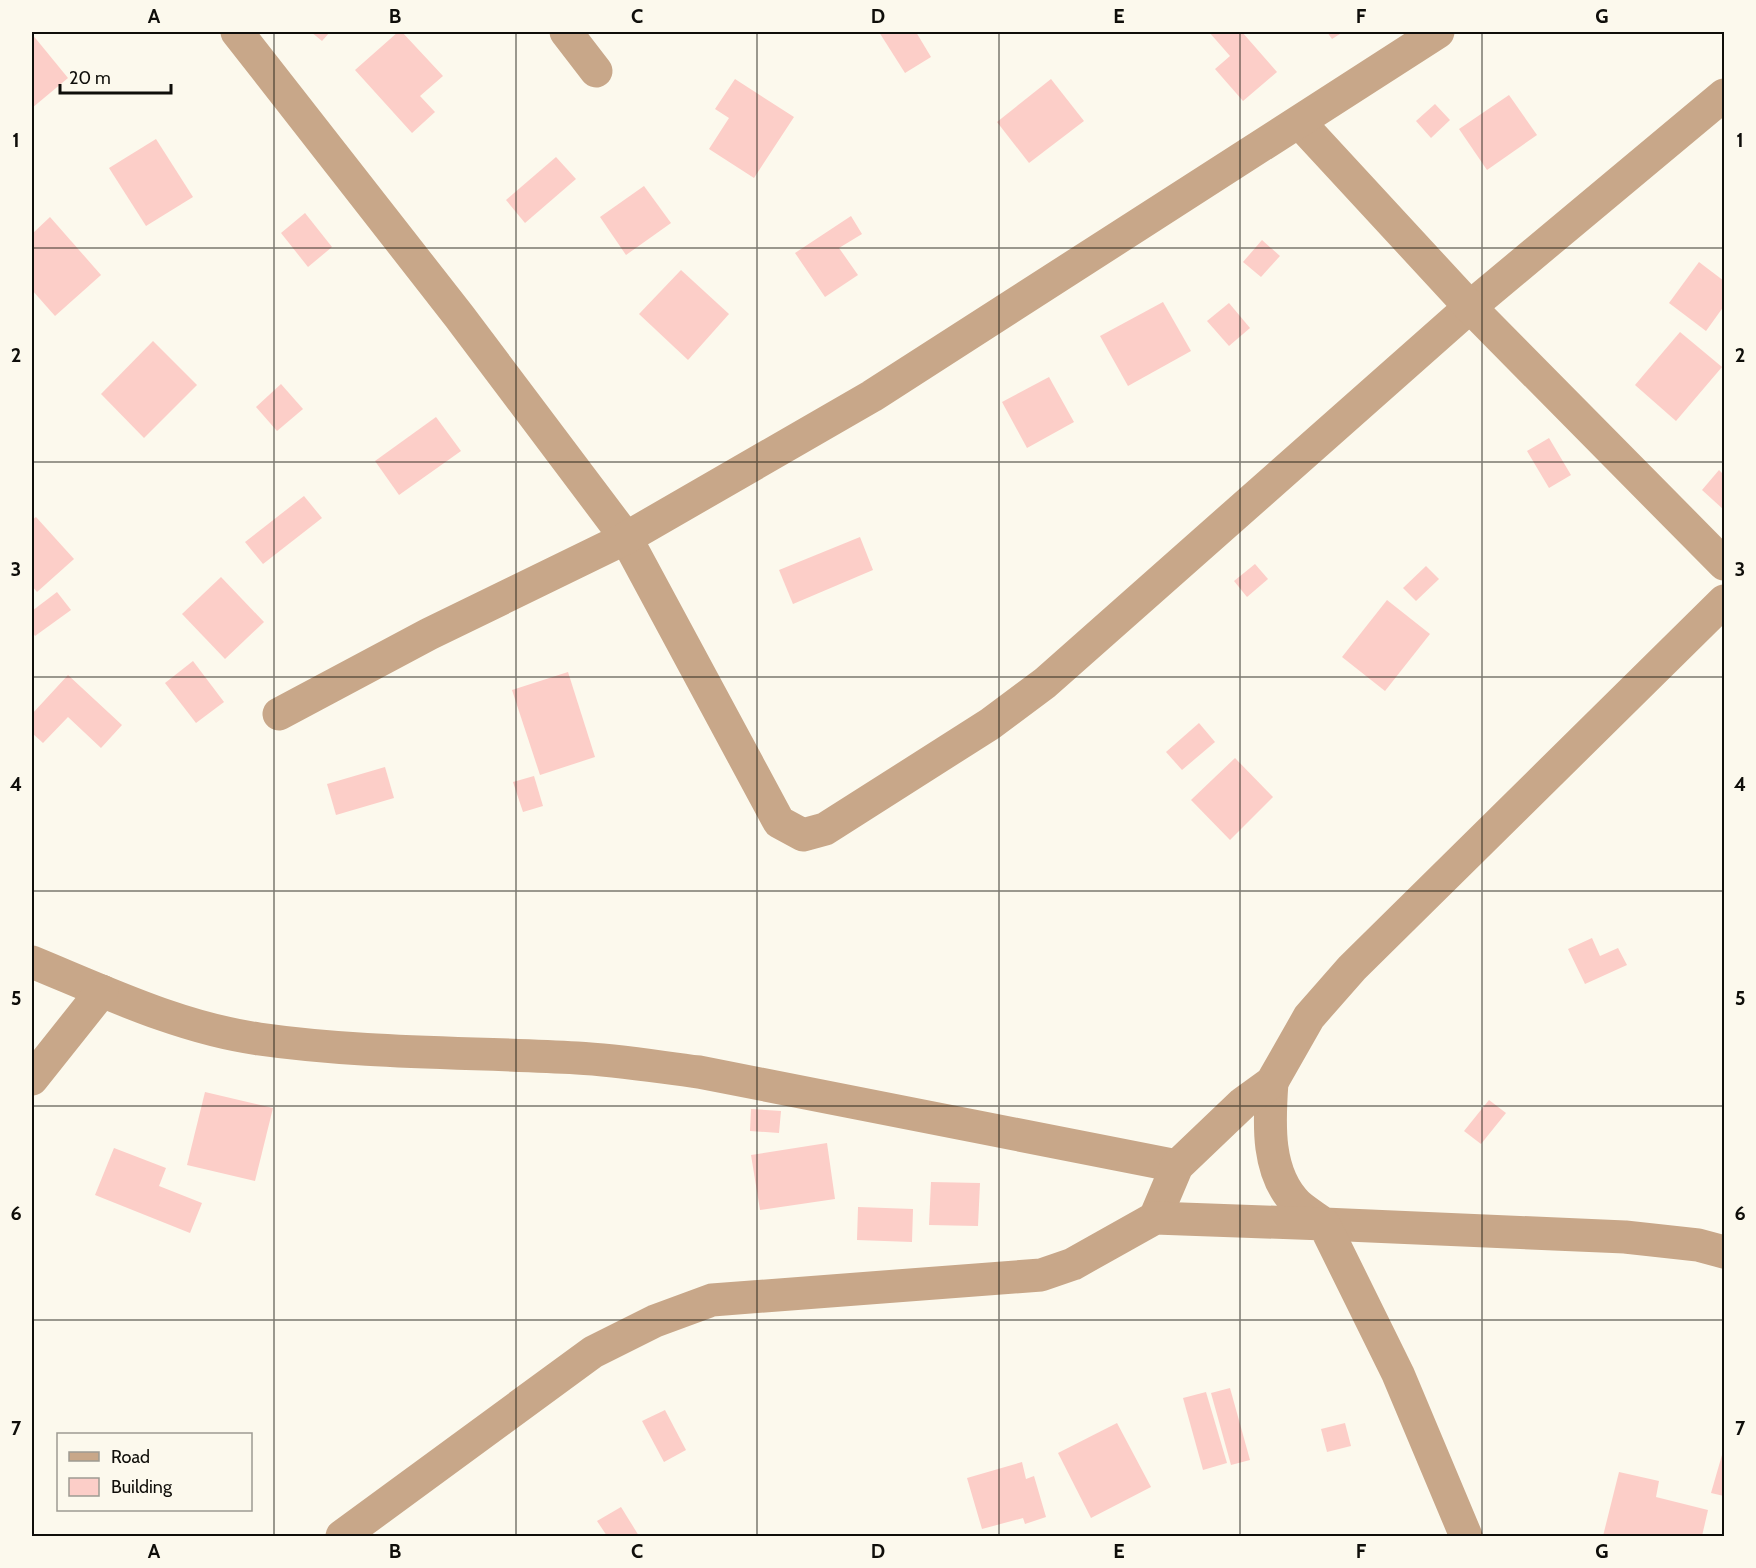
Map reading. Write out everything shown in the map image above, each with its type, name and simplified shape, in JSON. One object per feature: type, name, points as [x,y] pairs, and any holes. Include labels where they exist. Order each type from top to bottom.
[{"type":"street","points":[[237,32],[459,316],[626,538],[779,822],[802,835],[825,829],[990,724],[1045,683],[1470,307],[1725,95]]},
{"type":"street","points":[[566,32],[596,70]]},
{"type":"street","points":[[279,714],[429,634],[626,538],[872,396],[1300,123],[1438,32]]},
{"type":"street","points":[[1300,123],[1470,307],[1725,564]]},
{"type":"street","points":[[1155,1218],[1177,1166],[1243,1103],[1272,1082],[1309,1017],[1352,968],[1725,601]]},
{"type":"street","points":[[32,962],[168,1017],[257,1039],[336,1047],[580,1058],[699,1072],[1177,1166]]},
{"type":"street","points":[[32,1079],[102,991]]},
{"type":"street","points":[[1272,1082],[1269,1125],[1277,1170],[1297,1204],[1324,1224],[1398,1374],[1466,1536]]},
{"type":"street","points":[[342,1536],[593,1352],[655,1320],[712,1300],[1041,1275],[1073,1264],[1155,1218],[1625,1237],[1698,1245],[1725,1252]]},
{"type":"building","points":[[311,32],[330,32],[322,41]]},
{"type":"building","points":[[398,32],[402,32],[443,76],[420,96],[435,112],[412,133],[355,70]]},
{"type":"building","points":[[879,32],[916,32],[931,57],[905,73]]},
{"type":"building","points":[[1209,32],[1242,32],[1277,72],[1243,101],[1215,69],[1230,56]]},
{"type":"building","points":[[1327,32],[1343,32],[1332,39]]},
{"type":"building","points":[[32,34],[68,78],[32,108]]},
{"type":"building","points":[[735,79],[794,117],[754,178],[709,149],[729,118],[715,109]]},
{"type":"building","points":[[1051,79],[1084,121],[1029,163],[997,122]]},
{"type":"building","points":[[1509,95],[1537,135],[1487,170],[1459,129]]},
{"type":"building","points":[[1435,104],[1450,120],[1431,138],[1416,121]]},
{"type":"building","points":[[156,139],[193,197],[146,226],[109,168]]},
{"type":"building","points":[[556,157],[576,179],[525,223],[506,200]]},
{"type":"building","points":[[644,186],[671,223],[626,255],[600,217]]},
{"type":"building","points":[[305,213],[332,247],[308,267],[281,233]]},
{"type":"building","points":[[851,216],[862,234],[839,248],[858,275],[825,297],[795,253]]},
{"type":"building","points":[[50,217],[101,275],[55,316],[32,290],[32,234]]},
{"type":"building","points":[[1262,240],[1280,256],[1261,277],[1243,262]]},
{"type":"building","points":[[1699,262],[1724,281],[1724,306],[1706,331],[1669,303]]},
{"type":"building","points":[[681,270],[729,314],[688,360],[639,314]]},
{"type":"building","points":[[1163,302],[1191,351],[1128,386],[1100,336]]},
{"type":"building","points":[[1229,303],[1250,328],[1229,346],[1207,321]]},
{"type":"building","points":[[1680,332],[1722,367],[1676,421],[1635,385]]},
{"type":"building","points":[[153,341],[197,385],[144,438],[101,394]]},
{"type":"building","points":[[1049,377],[1074,422],[1027,448],[1002,402]]},
{"type":"building","points":[[281,384],[303,409],[277,431],[256,407]]},
{"type":"building","points":[[436,417],[461,451],[399,495],[375,461]]},
{"type":"building","points":[[1549,438],[1571,475],[1549,488],[1527,451]]},
{"type":"building","points":[[1719,470],[1724,475],[1724,510],[1702,490]]},
{"type":"building","points":[[304,496],[322,518],[263,564],[245,542]]},
{"type":"building","points":[[36,517],[74,559],[37,592],[32,586],[32,520]]},
{"type":"building","points":[[860,537],[873,570],[793,604],[779,570]]},
{"type":"building","points":[[1255,564],[1268,579],[1247,597],[1234,581]]},
{"type":"building","points":[[1426,566],[1439,579],[1416,601],[1403,588]]},
{"type":"building","points":[[221,577],[264,622],[225,659],[182,614]]},
{"type":"building","points":[[57,592],[71,610],[35,636],[32,631],[32,611]]},
{"type":"building","points":[[1387,600],[1430,634],[1385,691],[1342,657]]},
{"type":"building","points":[[193,661],[224,702],[196,723],[165,683]]},
{"type":"building","points":[[568,672],[595,757],[540,775],[512,690]]},
{"type":"building","points":[[68,675],[122,725],[101,748],[68,717],[43,743],[32,733],[32,714]]},
{"type":"building","points":[[1199,723],[1215,742],[1182,770],[1166,752]]},
{"type":"building","points":[[1235,758],[1273,797],[1230,840],[1191,800]]},
{"type":"building","points":[[385,767],[394,798],[336,815],[327,784]]},
{"type":"building","points":[[534,776],[543,806],[523,812],[513,782]]},
{"type":"building","points":[[1592,938],[1600,956],[1618,948],[1627,965],[1585,984],[1568,949]]},
{"type":"building","points":[[205,1092],[273,1108],[255,1181],[187,1165]]},
{"type":"building","points":[[1489,1100],[1506,1113],[1481,1144],[1464,1131]]},
{"type":"building","points":[[751,1109],[781,1111],[779,1133],[750,1131]]},
{"type":"building","points":[[827,1143],[835,1199],[760,1210],[751,1155]]},
{"type":"building","points":[[114,1148],[166,1168],[159,1186],[202,1203],[190,1233],[95,1195]]},
{"type":"building","points":[[931,1182],[980,1183],[978,1226],[929,1225]]},
{"type":"building","points":[[858,1207],[913,1209],[912,1242],[857,1240]]},
{"type":"building","points":[[1230,1388],[1250,1460],[1231,1465],[1211,1393]]},
{"type":"building","points":[[1206,1392],[1227,1463],[1203,1470],[1183,1398]]},
{"type":"building","points":[[665,1410],[686,1450],[664,1462],[642,1421]]},
{"type":"building","points":[[1117,1423],[1151,1487],[1091,1518],[1058,1453]]},
{"type":"building","points":[[1345,1423],[1351,1446],[1327,1452],[1321,1429]]},
{"type":"building","points":[[1724,1448],[1724,1496],[1711,1493]]},
{"type":"building","points":[[1022,1462],[1026,1479],[1034,1476],[1046,1517],[1025,1524],[1023,1518],[982,1529],[967,1478]]},
{"type":"building","points":[[1619,1472],[1659,1481],[1656,1497],[1708,1510],[1702,1536],[1603,1536]]},
{"type":"building","points":[[621,1507],[639,1536],[607,1536],[597,1521]]}]
